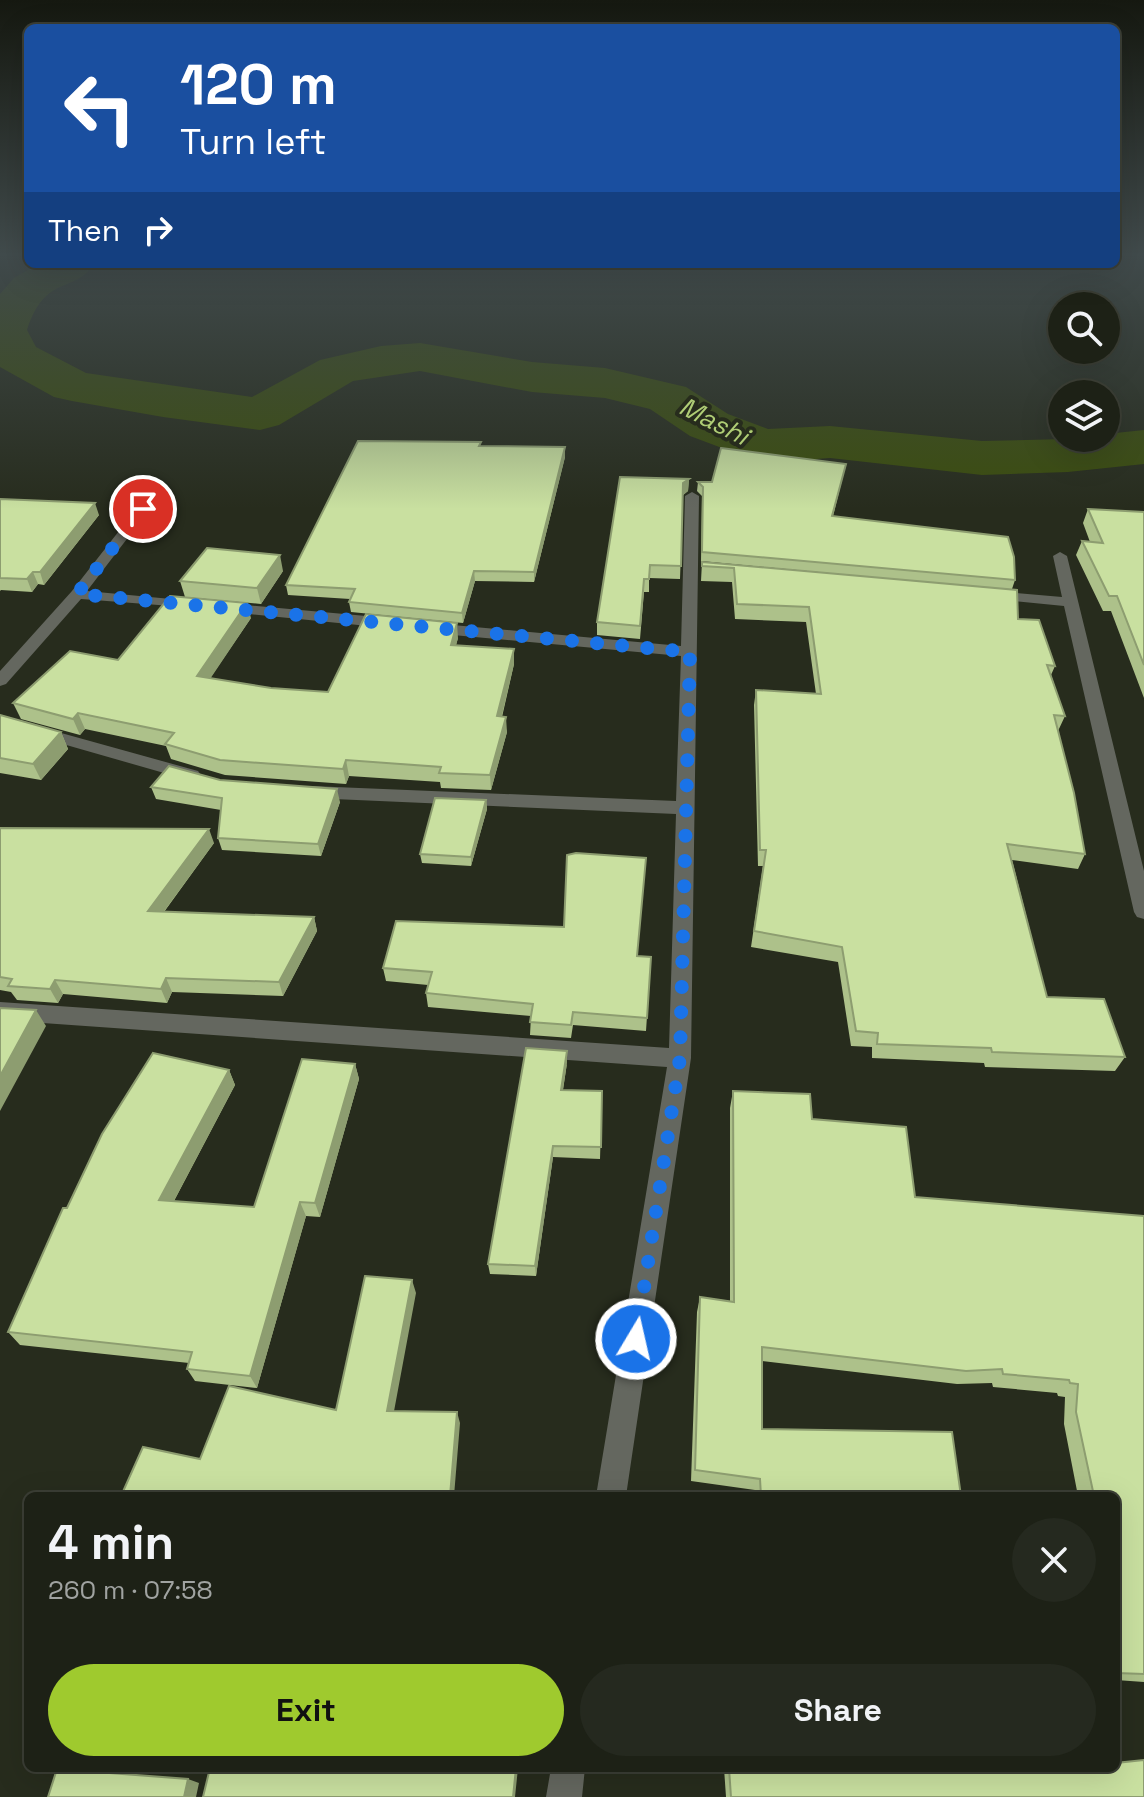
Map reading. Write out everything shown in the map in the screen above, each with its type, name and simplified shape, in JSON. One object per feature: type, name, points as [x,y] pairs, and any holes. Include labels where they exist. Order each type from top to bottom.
[{"type":"street","points":[[0,681],[77,594],[160,488]]},
{"type":"street","points":[[612,1492],[680,1058],[690,652],[698,568],[692,496]]},
{"type":"street","points":[[1060,556],[1144,912]]},
{"type":"street","points":[[976,593],[1071,602]]},
{"type":"street","points":[[77,594],[690,652]]},
{"type":"street","points":[[0,721],[209,780]]},
{"type":"street","points":[[288,791],[686,808]]},
{"type":"street","points":[[0,1011],[680,1058]]},
{"type":"street","points":[[564,1797],[567,1772]]},
{"type":"building","points":[[358,441],[481,442],[479,446],[565,447],[534,572],[474,571],[462,613],[349,602],[355,589],[286,585]]},
{"type":"building","points":[[721,448],[846,464],[832,516],[1008,537],[1014,557],[1015,580],[702,552],[703,487],[698,482],[712,482]]},
{"type":"building","points":[[620,477],[689,479],[683,483],[681,566],[650,565],[649,579],[644,579],[640,626],[597,622]]},
{"type":"building","points":[[0,499],[95,503],[40,572],[33,572],[27,579],[0,578]]},
{"type":"building","points":[[1088,509],[1144,512],[1144,665],[1117,596],[1109,596],[1082,541],[1103,543]]},
{"type":"building","points":[[207,548],[280,555],[257,588],[180,581]]},
{"type":"building","points":[[702,562],[1017,590],[1018,619],[1039,620],[1055,666],[1047,665],[1065,716],[1054,715],[1074,793],[1085,854],[1007,844],[1047,997],[1104,999],[1125,1057],[877,1044],[878,1033],[856,1031],[842,947],[754,931],[766,850],[760,850],[756,690],[821,694],[809,607],[737,604],[734,568],[702,566]]},
{"type":"building","points":[[170,596],[247,603],[197,676],[271,688],[328,692],[366,614],[457,623],[451,645],[514,649],[497,716],[506,717],[490,775],[439,773],[441,767],[346,760],[343,769],[220,760],[165,744],[174,733],[78,713],[73,719],[13,703],[70,651],[118,660]]},
{"type":"building","points":[[0,715],[61,732],[33,764],[0,758]]},
{"type":"building","points":[[169,766],[220,780],[337,789],[318,844],[218,838],[222,798],[151,787]]},
{"type":"building","points":[[435,798],[486,800],[471,857],[420,854]]},
{"type":"building","points":[[0,828],[209,829],[148,911],[314,917],[279,982],[166,978],[161,989],[55,980],[50,989],[8,986],[12,979],[0,977]]},
{"type":"building","points":[[567,855],[646,858],[637,956],[651,957],[647,1018],[573,1012],[571,1025],[530,1022],[533,1004],[426,993],[432,972],[383,968],[396,921],[564,927]]},
{"type":"building","points":[[0,1008],[36,1010],[0,1076]]},
{"type":"building","points":[[526,1048],[567,1051],[561,1090],[602,1091],[601,1147],[553,1146],[535,1266],[488,1264]]},
{"type":"building","points":[[153,1053],[229,1070],[159,1200],[254,1207],[302,1059],[355,1064],[315,1203],[300,1202],[250,1376],[187,1369],[192,1352],[8,1332],[63,1208],[67,1208],[102,1134]]},
{"type":"building","points":[[733,1091],[810,1094],[812,1119],[906,1127],[915,1197],[1144,1216],[1144,1674],[1120,1673],[1120,1492],[1093,1492],[1076,1412],[1078,1384],[1069,1380],[1003,1374],[1002,1369],[966,1371],[762,1347],[762,1429],[952,1432],[960,1492],[761,1492],[760,1479],[695,1470],[700,1297],[734,1302]]},
{"type":"building","points":[[365,1276],[412,1280],[387,1411],[457,1412],[450,1492],[123,1492],[143,1447],[200,1459],[229,1386],[336,1410]]},
{"type":"building","points":[[1144,1760],[1144,1797],[731,1797],[729,1772],[1120,1772],[1120,1763]]},
{"type":"building","points":[[56,1772],[188,1779],[184,1797],[48,1797]]},
{"type":"building","points":[[209,1772],[516,1772],[513,1797],[203,1797]]},
{"type":"waterway","name":"Mashi","points":[[9,341],[16,356],[72,386],[163,402],[260,414],[337,370],[420,357],[532,377],[605,383],[668,398],[709,425],[762,446],[830,442],[982,458],[1068,455],[1144,447]]},
{"type":"route","points":[[143,509],[77,594],[690,652],[680,1058],[636,1339]]}]
